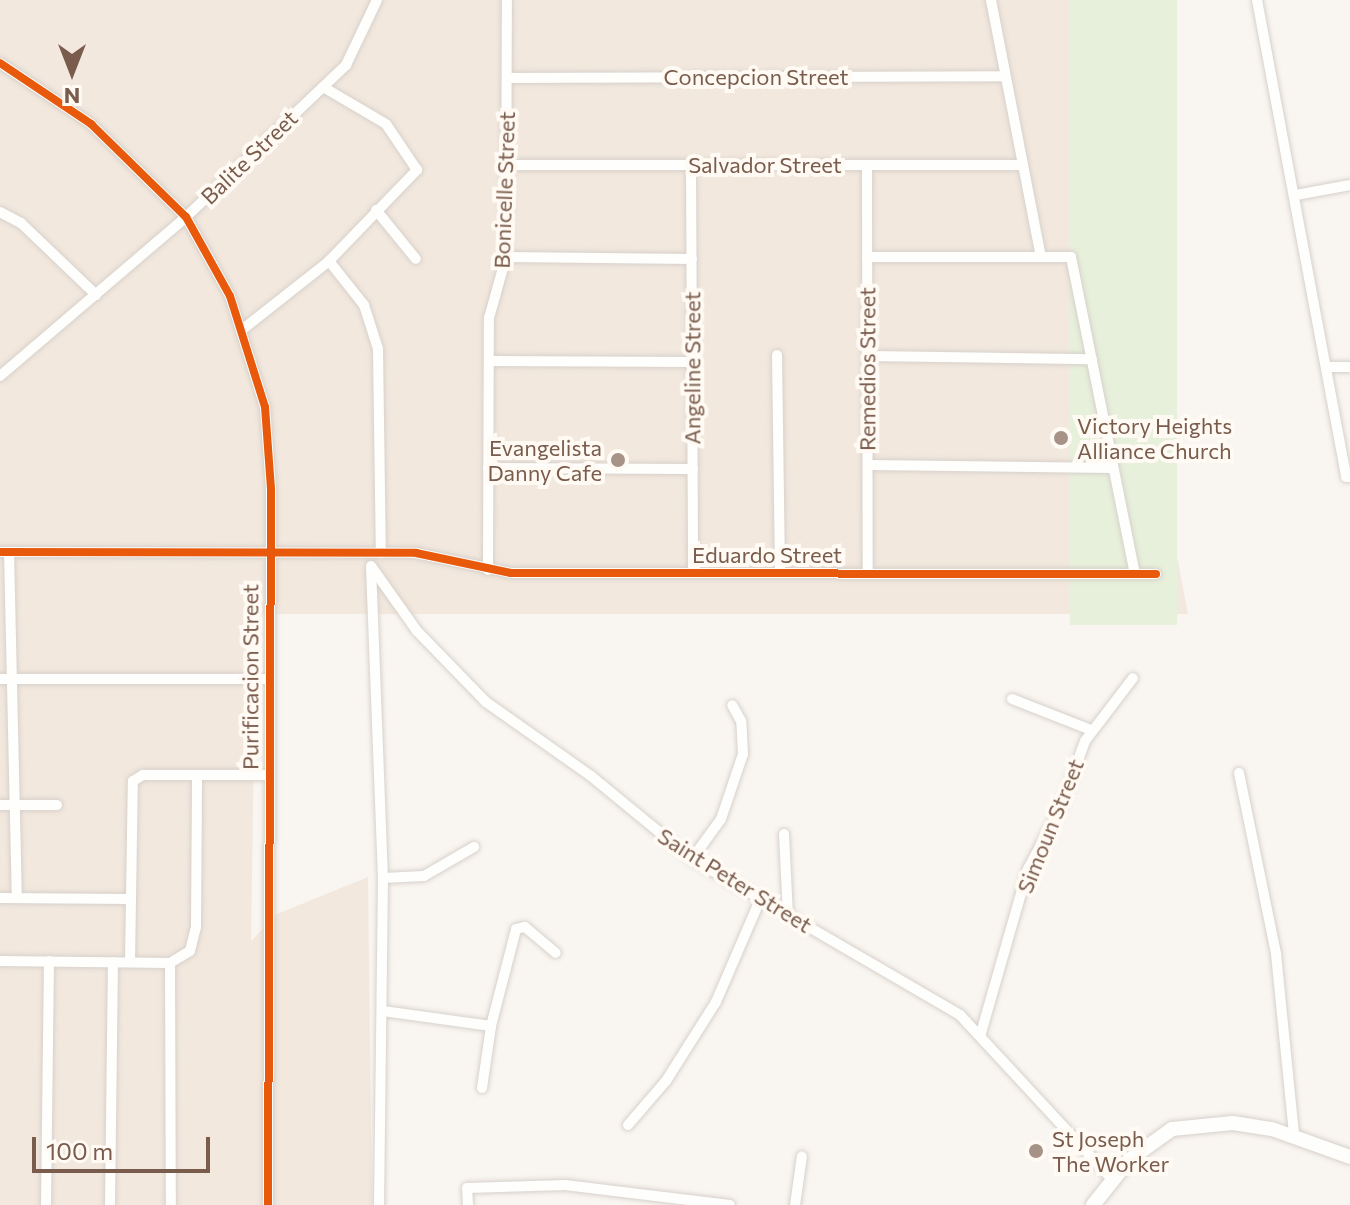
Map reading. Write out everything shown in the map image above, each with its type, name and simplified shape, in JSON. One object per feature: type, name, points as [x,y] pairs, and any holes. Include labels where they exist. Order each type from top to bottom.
[{"type":"main road","points":[[1093,1205],[1112,1179],[1152,1140],[1172,1129],[1233,1123],[1294,1134],[1350,1157]]},
{"type":"street","name":"Balite Street","points":[[0,376],[186,217],[346,65],[377,0]]},
{"type":"street","name":"Bonicelle Street","points":[[488,570],[490,307],[506,257],[507,0]]},
{"type":"street","points":[[991,0],[1041,257]]},
{"type":"street","points":[[1257,0],[1296,195],[1346,477],[1350,477]]},
{"type":"street","name":"Purificacion Street","points":[[0,63],[91,124],[186,217],[243,329],[271,443],[267,679],[268,1205]]},
{"type":"street","name":"Concepcion Street","points":[[507,78],[1005,76]]},
{"type":"street","points":[[243,329],[329,261],[417,170],[386,124],[323,87]]},
{"type":"street","name":"Salvador Street","points":[[507,165],[1023,165]]},
{"type":"street","name":"Angeline Street","points":[[691,165],[693,572]]},
{"type":"street","name":"Remedios Street","points":[[867,165],[868,573]]},
{"type":"street","points":[[1296,195],[1350,185]]},
{"type":"street","points":[[376,210],[416,259]]},
{"type":"street","points":[[0,212],[21,223],[96,295]]},
{"type":"street","points":[[506,257],[692,259]]},
{"type":"street","points":[[867,257],[1071,257],[1135,574]]},
{"type":"street","points":[[329,261],[364,305],[378,349],[381,553]]},
{"type":"street","points":[[777,355],[780,573]]},
{"type":"street","points":[[868,356],[1092,359]]},
{"type":"street","points":[[489,361],[692,362]]},
{"type":"street","points":[[1327,367],[1350,367]]},
{"type":"street","points":[[868,465],[1112,468]]},
{"type":"street","points":[[488,468],[693,469]]},
{"type":"street","points":[[4,552],[12,679],[17,898]]},
{"type":"street","name":"Eduardo Street","points":[[4,552],[381,553],[440,557],[488,570],[1156,574]]},
{"type":"street","points":[[365,553],[371,566],[383,878],[379,1205]]},
{"type":"street","name":"Saint Peter Street","points":[[371,566],[451,671],[692,859],[931,994],[981,1033],[1112,1179]]},
{"type":"street","name":"Simoun Street","points":[[981,1033],[1028,869],[1061,807],[1091,730],[1133,678]]},
{"type":"street","points":[[0,679],[267,679]]},
{"type":"street","points":[[1012,699],[1091,730]]},
{"type":"street","points":[[692,859],[721,819],[743,754],[741,721],[732,705]]},
{"type":"street","points":[[1239,773],[1276,954],[1294,1134]]},
{"type":"street","points":[[130,962],[133,781],[143,775],[267,775]]},
{"type":"street","points":[[0,961],[170,963],[190,951],[195,938],[197,775]]},
{"type":"street","points":[[0,805],[57,805]]},
{"type":"street","points":[[784,834],[788,915]]},
{"type":"street","points":[[383,878],[424,876],[474,847]]},
{"type":"street","points":[[0,898],[130,899]]},
{"type":"street","points":[[628,1125],[666,1081],[716,1002],[760,900]]},
{"type":"street","points":[[482,1088],[491,1026],[516,929],[525,927],[556,953]]},
{"type":"street","points":[[46,1205],[49,961]]},
{"type":"street","points":[[110,1205],[113,962]]},
{"type":"street","points":[[170,963],[171,1205]]},
{"type":"street","points":[[383,1011],[491,1026]]},
{"type":"street","points":[[795,1205],[802,1156]]},
{"type":"street","points":[[468,1205],[467,1188],[565,1185],[730,1205]]},
{"type":"shaded area","points":[[0,0],[1070,0],[1188,614],[256,614],[251,941],[277,914],[368,877],[372,1205],[0,1205]]},
{"type":"green space","points":[[1070,0],[1177,0],[1177,625],[1070,625]]},
{"type":"cycle path","points":[[0,63],[91,124],[186,217],[230,296],[265,407],[271,489],[268,1205]]},
{"type":"cycle path","points":[[0,552],[416,553],[511,573],[1156,574]]},
{"type":"place","name":"Victory Heights Alliance Church","points":[[1061,438]]},
{"type":"place","name":"Evangelista Danny Cafe","points":[[618,460]]},
{"type":"place","name":"St Joseph The Worker","points":[[1036,1151]]}]
